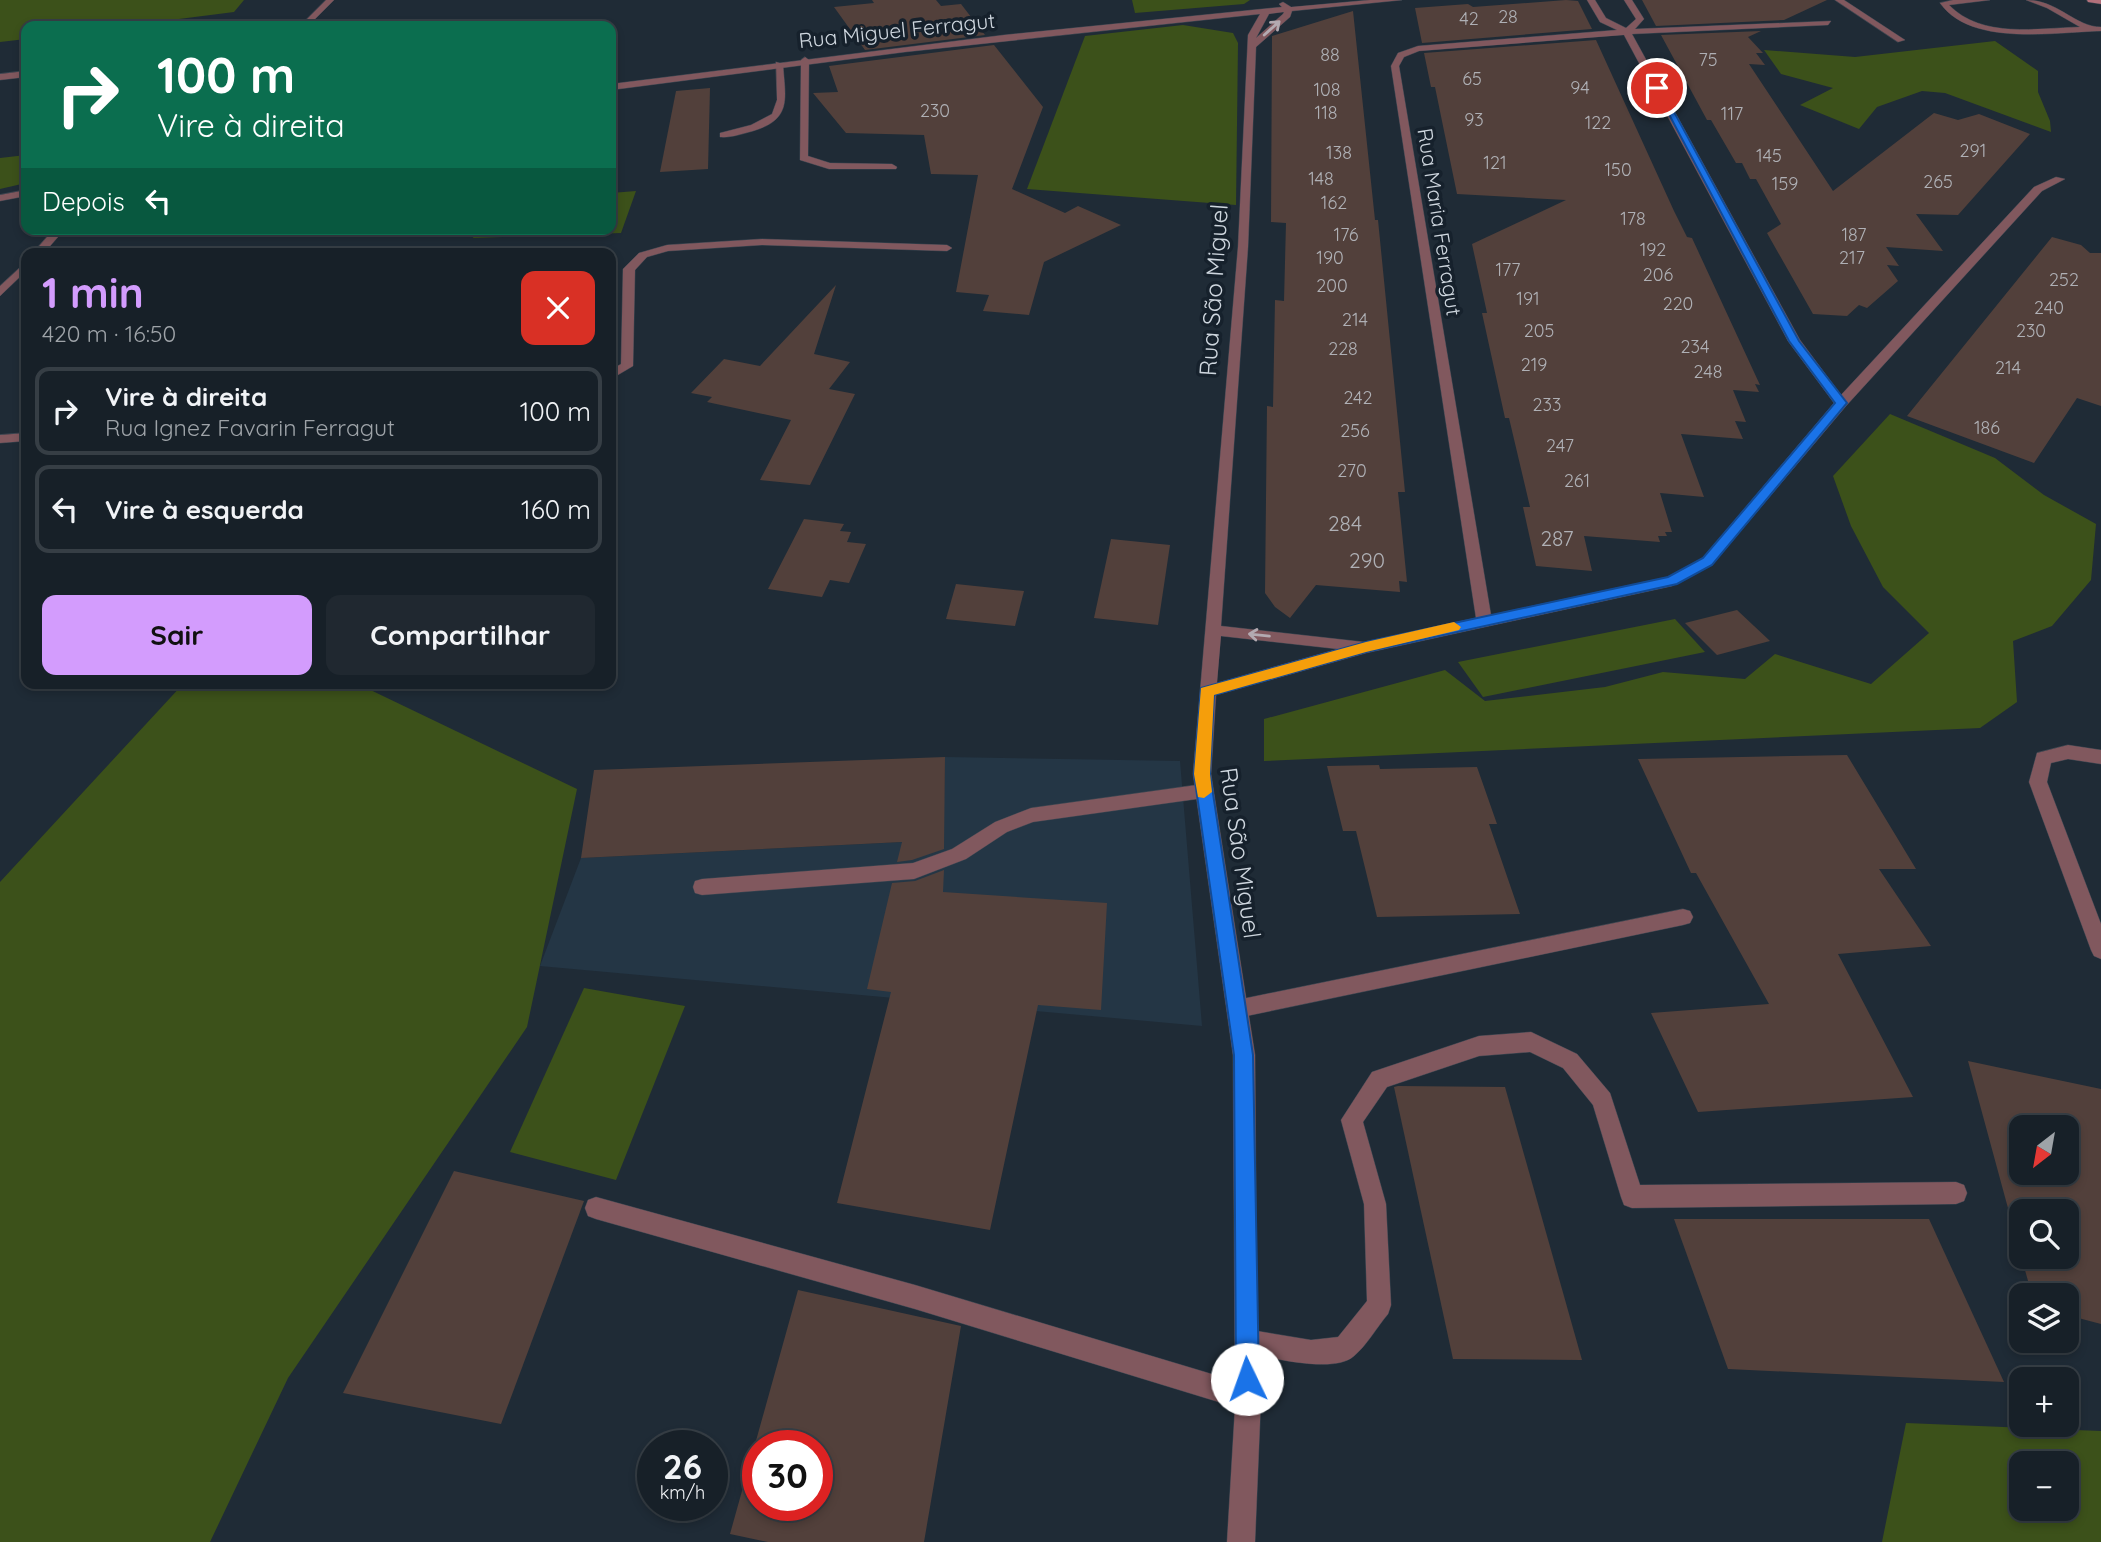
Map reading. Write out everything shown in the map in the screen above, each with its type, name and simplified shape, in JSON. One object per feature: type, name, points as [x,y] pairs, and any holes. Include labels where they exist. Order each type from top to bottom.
[{"type":"main road","points":[[2091,0],[2101,2]]},
{"type":"street","points":[[309,21],[330,0]]},
{"type":"street","points":[[1249,38],[1287,15],[1289,9],[1278,0]]},
{"type":"street","name":"Rua Miguel Ferragut","points":[[616,86],[805,61],[1266,11],[1398,0]]},
{"type":"street","points":[[1591,0],[1603,20],[1628,32],[1794,341],[1841,403]]},
{"type":"street","points":[[1628,0],[1640,19],[1628,32]]},
{"type":"street","points":[[1839,0],[1901,40]]},
{"type":"street","points":[[1986,0],[1944,3],[1948,9],[1971,22],[1997,31],[2101,29]]},
{"type":"street","points":[[2030,0],[2050,6],[2089,29]]},
{"type":"street","name":"Rua São Miguel","points":[[1241,1542],[1248,1398],[1245,1341],[1244,1055],[1202,774],[1242,247],[1249,38],[1266,11]]},
{"type":"street","points":[[1178,21],[1236,26]]},
{"type":"street","name":"Rua Maria Ferragut","points":[[1484,620],[1395,66],[1401,55],[1418,49],[1719,25],[1828,23]]},
{"type":"street","points":[[805,61],[803,158],[829,166],[891,167]]},
{"type":"street","points":[[723,135],[753,127],[775,116],[780,109],[779,64]]},
{"type":"street","points":[[0,77],[21,75]]},
{"type":"street","points":[[1207,692],[1366,647],[1672,581],[1707,562],[1841,403],[2038,189],[2060,179]]},
{"type":"street","points":[[0,198],[21,194]]},
{"type":"street","points":[[43,248],[54,235]]},
{"type":"street","points":[[616,372],[627,366],[629,269],[643,255],[667,248],[762,242],[947,248]]},
{"type":"street","points":[[0,293],[21,270]]},
{"type":"street","points":[[0,439],[21,438]]},
{"type":"street","points":[[1212,630],[1366,647]]},
{"type":"street","points":[[2101,757],[2068,752],[2043,758],[2038,782],[2101,950]]},
{"type":"street","points":[[702,887],[914,872],[958,854],[1001,827],[1031,815],[1204,791]]},
{"type":"street","points":[[1237,1009],[1683,917]]},
{"type":"street","points":[[1245,1341],[1311,1352],[1344,1349],[1379,1305],[1375,1204],[1352,1120],[1380,1079],[1479,1046],[1531,1042],[1570,1060],[1602,1100],[1632,1197],[1956,1193]]},
{"type":"street","points":[[596,1208],[915,1297],[1248,1398]]},
{"type":"shaded area","points":[[945,757],[1180,761],[1202,1026],[540,966],[581,858],[943,840]]},
{"type":"green space","points":[[0,0],[244,0],[234,12],[163,21],[21,21],[21,40],[0,42]]},
{"type":"green space","points":[[1132,0],[1250,0],[1244,4],[1135,13]]},
{"type":"green space","points":[[1183,25],[1233,33],[1238,43],[1236,205],[1027,189],[1085,36]]},
{"type":"green space","points":[[1995,41],[2038,71],[2038,92],[2050,121],[2051,132],[1945,93],[1922,91],[1877,107],[1859,129],[1800,105],[1833,88],[1781,74],[1764,50],[1855,57]]},
{"type":"green space","points":[[21,156],[21,184],[0,189],[0,158]]},
{"type":"green space","points":[[636,191],[621,233],[616,233],[616,193]]},
{"type":"green space","points":[[474,235],[562,235],[473,238]]},
{"type":"green space","points":[[1890,414],[1995,458],[2044,495],[2096,524],[2091,580],[2052,626],[2013,641],[2017,702],[1980,728],[1264,761],[1264,719],[1445,670],[1485,701],[1605,687],[1663,672],[1745,679],[1775,654],[1871,684],[1929,633],[1883,587],[1851,526],[1833,476]]},
{"type":"green space","points":[[1675,619],[1705,652],[1483,697],[1458,662]]},
{"type":"green space","points":[[178,689],[368,689],[577,789],[527,1027],[288,1378],[210,1542],[0,1542],[0,882]]},
{"type":"green space","points":[[584,988],[685,1006],[616,1180],[510,1152]]},
{"type":"green space","points":[[1906,1423],[2009,1427],[2009,1437],[2079,1437],[2079,1430],[2101,1431],[2101,1542],[1882,1542]]},
{"type":"building","points":[[872,0],[936,0],[941,6],[961,4],[985,35],[865,50],[834,7],[874,3]]},
{"type":"building","points":[[1642,0],[1827,0],[1784,20],[1656,26]]},
{"type":"building","points":[[1578,1],[1592,29],[1422,43],[1415,8],[1468,4],[1473,7]]},
{"type":"building","points":[[1353,11],[1375,220],[1378,220],[1405,492],[1398,492],[1407,582],[1399,581],[1400,592],[1316,585],[1290,618],[1275,607],[1265,593],[1267,406],[1273,407],[1275,300],[1284,301],[1286,223],[1271,222],[1272,36]]},
{"type":"building","points":[[1761,31],[1748,37],[1763,53],[1756,53],[1765,65],[1749,64],[1833,191],[1934,113],[1958,120],[1979,114],[2030,134],[1958,215],[1916,214],[1943,251],[1886,247],[1899,266],[1887,265],[1898,281],[1867,308],[1859,305],[1847,316],[1813,314],[1767,233],[1781,224],[1756,179],[1750,179],[1742,163],[1736,163],[1711,120],[1707,120],[1661,35]]},
{"type":"building","points":[[1596,40],[1674,211],[1687,237],[1692,238],[1760,385],[1755,384],[1759,392],[1733,390],[1746,422],[1735,421],[1743,439],[1681,434],[1704,497],[1660,493],[1672,532],[1665,532],[1667,536],[1658,536],[1660,542],[1584,536],[1592,571],[1536,566],[1523,507],[1530,507],[1509,418],[1505,418],[1482,313],[1487,313],[1472,244],[1566,200],[1457,194],[1435,87],[1431,87],[1424,53]]},
{"type":"building","points":[[994,45],[1043,107],[1012,189],[1065,213],[1078,206],[1121,225],[1044,262],[1029,315],[983,311],[989,295],[956,292],[978,175],[931,174],[924,135],[846,133],[813,93],[838,92],[829,66]]},
{"type":"building","points":[[710,88],[708,169],[660,172],[676,91]]},
{"type":"building","points":[[2052,237],[2081,245],[2090,253],[2101,253],[2101,406],[2077,398],[2034,463],[1907,416]]},
{"type":"building","points":[[836,285],[814,354],[850,362],[829,389],[855,394],[810,485],[760,480],[791,420],[707,402],[712,397],[691,393],[724,359],[760,366]]},
{"type":"building","points":[[804,519],[844,524],[840,531],[851,532],[847,542],[866,544],[849,583],[830,580],[822,597],[768,589]]},
{"type":"building","points":[[1111,539],[1170,545],[1158,625],[1094,618]]},
{"type":"building","points":[[956,584],[1024,591],[1015,626],[946,619]]},
{"type":"building","points":[[1737,610],[1770,641],[1717,655],[1685,623]]},
{"type":"building","points":[[1847,755],[1916,869],[1879,869],[1931,946],[1838,954],[1913,1097],[1698,1112],[1651,1013],[1769,1004],[1696,873],[1691,873],[1638,759]]},
{"type":"building","points":[[945,757],[944,849],[912,860],[897,862],[902,842],[581,858],[594,770]]},
{"type":"building","points":[[1379,765],[1380,769],[1477,767],[1497,824],[1489,824],[1520,914],[1377,917],[1356,831],[1343,831],[1327,766]]},
{"type":"building","points":[[944,870],[943,892],[1107,903],[1101,1010],[1038,1005],[990,1230],[837,1203],[891,992],[867,989],[892,883],[915,881]]},
{"type":"building","points":[[1968,1061],[2101,1089],[2101,1324],[2079,1318],[2079,1283],[2029,1283],[2025,1269],[2079,1269],[2079,1199],[2009,1199],[2009,1212]]},
{"type":"building","points":[[1394,1087],[1505,1087],[1582,1360],[1453,1359]]},
{"type":"building","points":[[454,1171],[584,1201],[501,1424],[343,1393]]},
{"type":"building","points":[[1674,1219],[1929,1219],[2004,1382],[1728,1369]]},
{"type":"building","points":[[798,1290],[961,1326],[924,1542],[768,1542],[730,1534],[742,1491],[742,1521],[833,1521],[833,1430],[759,1430]]},
{"type":"slow traffic","points":[[1204,792],[1202,774],[1207,692],[1366,647],[1454,627]]},
{"type":"route","points":[[1247,1379],[1244,1055],[1202,774],[1207,692],[1366,647],[1672,581],[1707,562],[1841,403],[1794,341],[1657,88]]}]
